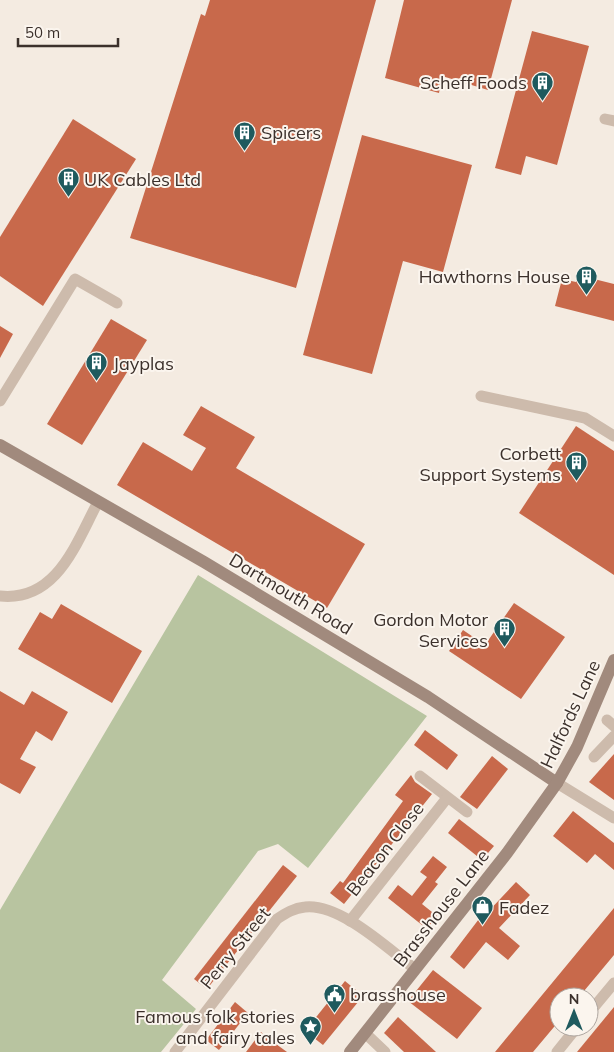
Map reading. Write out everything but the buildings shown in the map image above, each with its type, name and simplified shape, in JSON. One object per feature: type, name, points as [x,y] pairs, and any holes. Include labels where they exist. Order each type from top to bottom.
[{"type":"street","points":[[0,401],[76,279],[117,303]]},
{"type":"street","points":[[480,396],[586,418],[614,436]]},
{"type":"street","name":"Dartmouth Road","points":[[0,445],[204,562],[428,697],[557,783]]},
{"type":"street","points":[[0,596],[28,594],[46,586],[61,570],[98,502]]},
{"type":"street","name":"Halfords Lane","points":[[557,783],[577,747],[614,660]]},
{"type":"street","points":[[594,757],[614,736]]},
{"type":"street","name":"Beacon Close","points":[[420,776],[467,812]]},
{"type":"street","points":[[557,783],[614,818]]},
{"type":"street","name":"Brasshouse Lane","points":[[350,1052],[507,853],[557,783]]},
{"type":"street","name":"Beacon Close","points":[[350,921],[447,798]]},
{"type":"street","name":"Perry Street","points":[[177,1050],[276,919],[290,910],[306,907],[333,912],[350,921],[415,970]]},
{"type":"street","points":[[599,1001],[614,983]]},
{"type":"street","points":[[365,1033],[385,1052]]},
{"type":"street","points":[[557,1052],[570,1037]]},
{"type":"street","points":[[177,1050],[190,1052]]},
{"type":"green space","points":[[198,575],[427,716],[308,868],[278,844],[258,851],[162,980],[196,1009],[161,1052],[0,1052],[0,910]]},
{"type":"place","name":"Scheff Foods","points":[[543,101]]},
{"type":"place","name":"Spicers","points":[[245,151]]},
{"type":"place","name":"UK Cables Ltd","points":[[68,198]]},
{"type":"place","name":"Hawthorns House","points":[[586,295]]},
{"type":"place","name":"Jayplas","points":[[97,382]]},
{"type":"place","name":"Corbett Support Systems","points":[[577,482]]},
{"type":"place","name":"Gordon Motor Services","points":[[504,648]]},
{"type":"place","name":"Fadez","points":[[483,926]]},
{"type":"place","name":"brasshouse","points":[[334,1013]]},
{"type":"place","name":"Famous folk stories and fairy tales","points":[[311,1045]]}]
